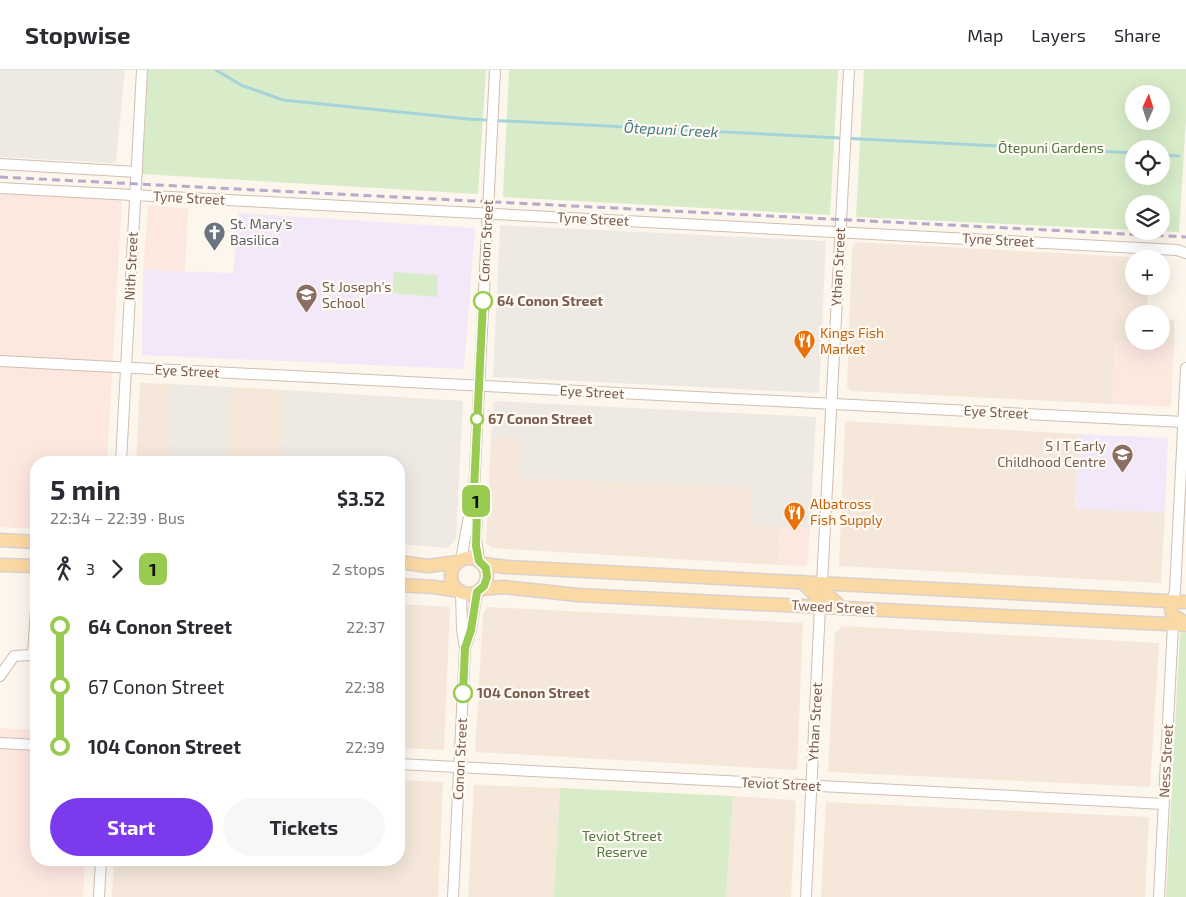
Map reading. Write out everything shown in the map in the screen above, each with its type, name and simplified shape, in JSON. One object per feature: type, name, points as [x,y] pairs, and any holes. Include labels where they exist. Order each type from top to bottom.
[{"type":"main road","points":[[0,540],[30,542]]},
{"type":"main road","points":[[405,563],[428,566],[470,558],[481,562]]},
{"type":"main road","name":"Conon Street","points":[[460,561],[454,566],[452,577],[456,587],[461,591]]},
{"type":"main road","name":"Tweed Street","points":[[481,562],[506,567],[1186,602]]},
{"type":"main road","name":"Conon Street","points":[[479,591],[487,577],[481,562]]},
{"type":"main road","points":[[0,565],[30,566]]},
{"type":"main road","points":[[802,582],[816,596],[820,607]]},
{"type":"main road","points":[[822,583],[829,596],[842,608]]},
{"type":"main road","points":[[405,585],[434,587],[469,594],[479,591]]},
{"type":"main road","name":"Tweed Street","points":[[479,591],[504,587],[578,595],[1173,625],[1186,624]]},
{"type":"main road","points":[[1172,601],[1170,609],[1172,613],[1186,624]]},
{"type":"street","name":"Nith Street","points":[[121,456],[142,70]]},
{"type":"street","name":"Conon Street","points":[[481,562],[476,537],[477,508],[474,489],[495,70]]},
{"type":"street","name":"Ythan Street","points":[[822,583],[849,70]]},
{"type":"street","points":[[0,164],[137,172]]},
{"type":"street","name":"Tyne Street","points":[[0,188],[1177,250],[1186,253]]},
{"type":"street","name":"Eye Street","points":[[0,361],[1183,422]]},
{"type":"street","points":[[1172,601],[1175,591],[1186,368]]},
{"type":"street","points":[[460,561],[474,489]]},
{"type":"street","name":"Conon Street","points":[[453,897],[465,648],[462,629],[461,591]]},
{"type":"street","points":[[465,648],[471,630],[479,591]]},
{"type":"street","name":"Ythan Street","points":[[806,897],[820,607]]},
{"type":"street","name":"Ness Street","points":[[1159,897],[1173,625]]},
{"type":"street","points":[[0,676],[14,656],[30,655]]},
{"type":"street","points":[[0,743],[30,745]]},
{"type":"street","name":"Teviot Street","points":[[405,764],[1164,804]]},
{"type":"street","points":[[99,897],[101,866]]},
{"type":"shaded area","points":[[0,70],[125,70],[116,161],[113,163],[0,157]]},
{"type":"shaded area","points":[[0,193],[122,200],[107,456],[30,456],[30,529],[0,527]]},
{"type":"shaded area","points":[[148,205],[188,209],[185,271],[143,270]]},
{"type":"shaded area","name":"St Joseph's School","points":[[239,213],[475,228],[464,369],[142,355],[143,270],[233,273]]},
{"type":"shaded area","points":[[500,225],[826,241],[819,393],[493,377]]},
{"type":"shaded area","points":[[855,242],[1125,257],[1125,295],[1148,295],[1147,305],[1125,305],[1125,343],[1115,342],[1112,404],[851,391],[847,386],[852,249]]},
{"type":"shaded area","points":[[1170,320],[1174,320],[1174,345],[1170,345]]},
{"type":"shaded area","points":[[1115,342],[1125,343],[1125,350],[1170,350],[1170,345],[1174,345],[1171,407],[1112,404]]},
{"type":"shaded area","points":[[140,383],[171,384],[168,456],[136,456]]},
{"type":"shaded area","points":[[171,384],[229,387],[226,456],[168,456]]},
{"type":"shaded area","points":[[229,387],[284,390],[282,456],[225,456]]},
{"type":"shaded area","points":[[284,390],[463,401],[456,539],[448,548],[405,544],[405,456],[282,456]]},
{"type":"shaded area","points":[[495,401],[816,417],[810,528],[753,525],[751,487],[518,478],[520,439],[491,437],[493,403]]},
{"type":"shaded area","points":[[845,421],[1079,434],[1075,509],[1165,512],[1161,583],[839,566]]},
{"type":"shaded area","name":"S I T Early Childhood Centre","points":[[1079,434],[1168,438],[1165,512],[1075,509]]},
{"type":"shaded area","points":[[491,437],[520,438],[519,478],[751,487],[753,525],[780,526],[778,565],[492,548],[486,543]]},
{"type":"shaded area","points":[[780,526],[810,528],[807,566],[778,565]]},
{"type":"shaded area","points":[[405,604],[450,607],[444,750],[405,748]]},
{"type":"shaded area","points":[[487,607],[803,623],[797,770],[475,752],[483,615]]},
{"type":"shaded area","points":[[842,626],[1159,643],[1150,787],[828,772],[835,633]]},
{"type":"shaded area","points":[[0,728],[30,730],[30,866],[85,866],[83,897],[0,897]]},
{"type":"shaded area","points":[[405,780],[443,782],[438,897],[112,897],[114,866],[405,866]]},
{"type":"shaded area","points":[[474,785],[560,788],[554,897],[468,897]]},
{"type":"shaded area","points":[[733,796],[794,800],[796,804],[791,897],[726,897]]},
{"type":"shaded area","points":[[826,802],[1149,817],[1145,897],[821,897]]},
{"type":"green space","points":[[148,70],[486,70],[478,194],[142,174]]},
{"type":"green space","points":[[509,70],[838,70],[830,215],[503,197]]},
{"type":"green space","name":"Ōtepuni Gardens","points":[[864,70],[1186,70],[1186,118],[1179,232],[1170,232],[1170,195],[1125,195],[1125,230],[856,217]]},
{"type":"green space","points":[[394,272],[438,275],[437,297],[392,293]]},
{"type":"green space","points":[[1180,633],[1186,633],[1186,897],[1166,897]]},
{"type":"green space","name":"Teviot Street Reserve","points":[[560,788],[733,796],[726,897],[554,897]]},
{"type":"waterway","name":"Ōtepuni Creek","points":[[216,70],[241,85],[283,100],[468,119],[1125,153]]},
{"type":"waterway","name":"Ōtepuni Creek","points":[[1170,156],[1179,156]]},
{"type":"railway","points":[[0,177],[1186,237]]},
{"type":"bus line","name":"1","points":[[463,693],[465,648],[471,630],[477,592],[484,586],[487,577],[486,568],[479,561],[476,546],[477,508],[474,489],[483,301]]},
{"type":"place","name":"St. Mary's Basilica","points":[[214,251]]},
{"type":"place","name":"64 Conon Street","points":[[483,301]]},
{"type":"place","name":"St Joseph's School","points":[[306,314]]},
{"type":"place","name":"Kings Fish Market","points":[[804,360]]},
{"type":"place","name":"67 Conon Street","points":[[477,419]]},
{"type":"place","name":"S I T Early Childhood Centre","points":[[1122,473]]},
{"type":"place","name":"Albatross Fish Supply","points":[[794,531]]},
{"type":"place","name":"104 Conon Street","points":[[463,693]]}]
